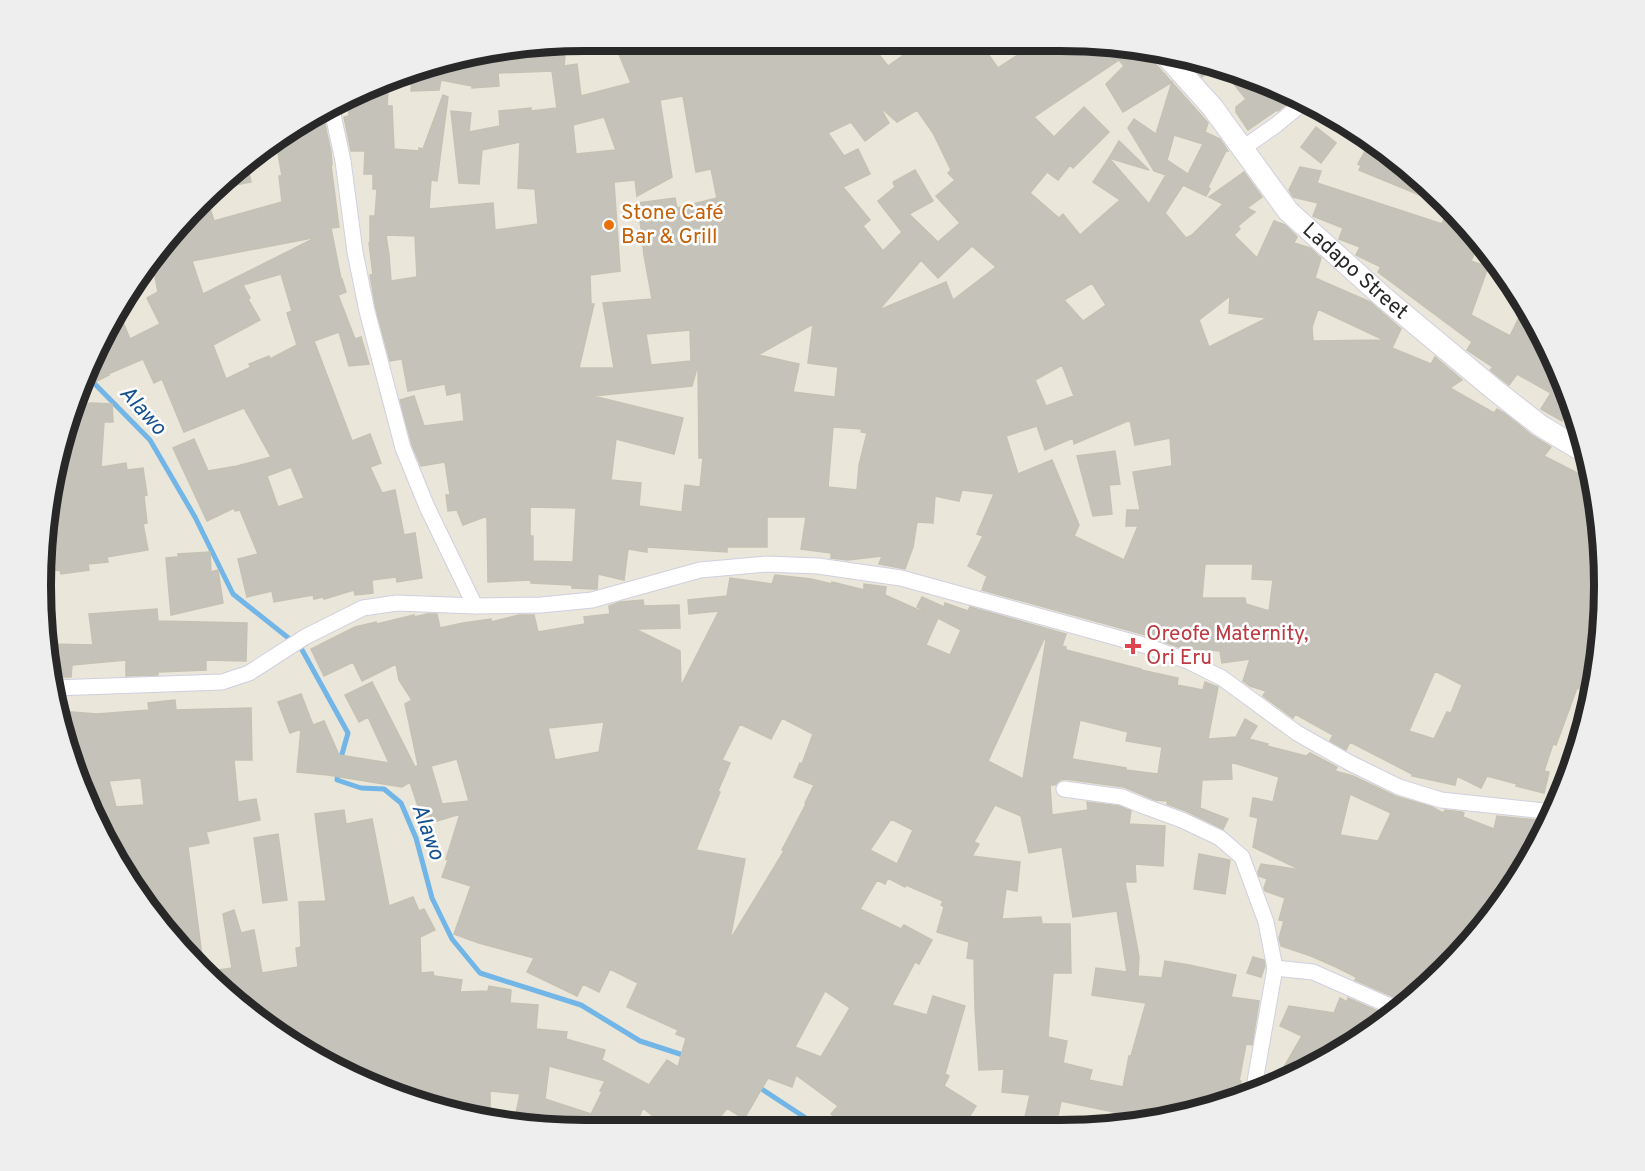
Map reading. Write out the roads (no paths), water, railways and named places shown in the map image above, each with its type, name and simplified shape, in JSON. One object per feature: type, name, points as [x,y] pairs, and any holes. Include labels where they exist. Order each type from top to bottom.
[{"type":"main road","name":"Ladapo Street","points":[[1173,63],[1213,108],[1288,211],[1382,296],[1496,391],[1541,426],[1576,447]]},
{"type":"street","points":[[1242,149],[1298,107]]},
{"type":"street","points":[[334,114],[365,301],[403,448],[428,507],[476,606]]},
{"type":"street","points":[[61,688],[222,682],[249,674],[305,637],[363,608],[397,603],[476,606],[541,605],[592,600],[700,570],[766,564],[818,566],[901,578],[1147,646],[1190,662],[1222,678],[1297,733],[1399,787],[1441,800],[1544,810]]},
{"type":"street","points":[[1064,789],[1122,796],[1182,819],[1220,838],[1242,857],[1266,922],[1275,969],[1255,1083]]},
{"type":"street","points":[[1275,969],[1313,972],[1390,1006]]},
{"type":"waterway","name":"Alawo","points":[[92,381],[150,440],[195,517],[233,594],[301,648],[348,733],[340,761]]},
{"type":"waterway","name":"Alawo","points":[[338,770],[337,780],[361,788],[384,789],[401,803],[416,838],[432,898],[452,939],[480,973],[581,1005],[640,1041],[686,1056]]},
{"type":"waterway","name":"Alawo","points":[[757,1086],[809,1120]]},
{"type":"place","name":"Stone Café Bar & Grill","points":[[609,225]]},
{"type":"place","name":"Oreofe Maternity, Ori Eru","points":[[1133,646]]}]
